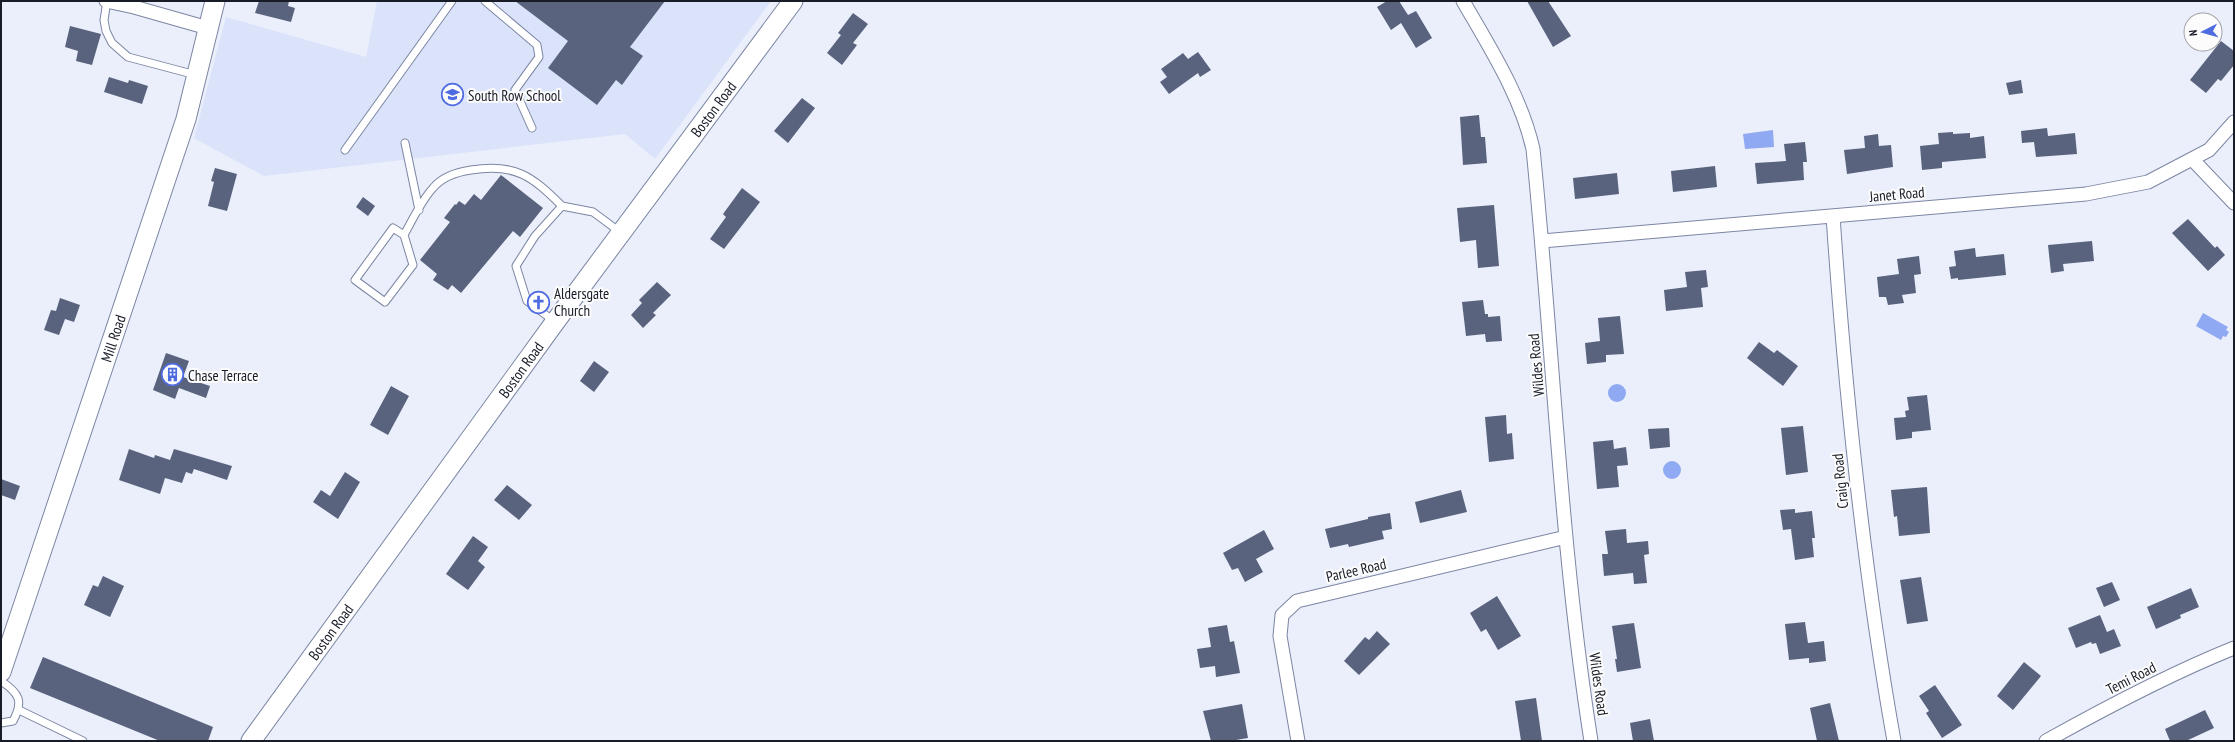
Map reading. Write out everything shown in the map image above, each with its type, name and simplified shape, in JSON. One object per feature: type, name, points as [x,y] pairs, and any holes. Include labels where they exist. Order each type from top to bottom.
[{"type":"main road","name":"Mill Road","points":[[1,672],[174,157],[186,119],[215,1]]},
{"type":"main road","name":"Boston Road","points":[[251,741],[556,322],[793,1]]},
{"type":"street","points":[[106,1],[134,7],[208,28]]},
{"type":"street","name":"Wildes Road","points":[[1463,1],[1499,65],[1526,120],[1533,149],[1542,240],[1566,537],[1582,686],[1591,741]]},
{"type":"street","name":"Janet Road","points":[[1542,240],[2086,194],[2148,182],[2210,150],[2234,122]]},
{"type":"street","points":[[2192,159],[2234,203]]},
{"type":"street","name":"Craig Road","points":[[1833,216],[1842,346],[1860,523],[1894,741]]},
{"type":"street","name":"Parlee Road","points":[[1298,741],[1280,636],[1282,615],[1297,601],[1566,537]]},
{"type":"street","name":"Temi Road","points":[[2046,741],[2086,718],[2194,664],[2234,648]]},
{"type":"lane","points":[[106,1],[104,20],[106,31],[112,43],[128,57],[197,75]]},
{"type":"lane","points":[[346,150],[452,1]]},
{"type":"lane","points":[[485,1],[536,45],[539,57],[515,90],[532,128]]},
{"type":"lane","points":[[405,143],[419,210]]},
{"type":"lane","points":[[404,235],[393,228],[355,280],[384,302],[413,265],[404,235],[434,187],[455,172],[493,166],[518,172],[543,187],[562,206],[593,212],[622,233]]},
{"type":"lane","points":[[556,322],[527,301],[516,266],[535,236],[562,206]]},
{"type":"lane","points":[[1,681],[14,690],[18,698],[19,710],[12,721],[1,723]]},
{"type":"lane","points":[[19,710],[83,741]]},
{"type":"shaded area","name":"South Row School","points":[[377,1],[771,1],[655,159],[625,134],[264,176],[194,138],[226,17],[366,57]]},
{"type":"water","points":[[1773,130],[1774,147],[1745,149],[1743,134]]},
{"type":"water","points":[[2203,313],[2228,327],[2226,330],[2229,332],[2226,337],[2223,336],[2221,340],[2196,326]]},
{"type":"water","points":[[1617,384],[1623,387],[1626,393],[1623,399],[1617,402],[1611,399],[1608,393],[1611,387]]},
{"type":"water","points":[[1668,461],[1676,461],[1681,466],[1679,477],[1676,479],[1668,479],[1663,474],[1663,466]]},
{"type":"building","points":[[259,1],[289,1],[288,6],[295,8],[291,22],[255,13]]},
{"type":"building","points":[[515,1],[665,1],[630,47],[643,56],[622,85],[616,80],[597,105],[548,68],[568,41]]},
{"type":"building","points":[[1387,1],[1399,1],[1408,15],[1416,11],[1432,38],[1416,48],[1401,23],[1391,30],[1377,7]]},
{"type":"building","points":[[1527,1],[1548,1],[1571,36],[1553,47]]},
{"type":"building","points":[[853,13],[868,24],[853,43],[857,45],[842,65],[827,53],[841,35],[838,33]]},
{"type":"building","points":[[70,26],[101,34],[92,65],[76,61],[78,51],[65,47]]},
{"type":"building","points":[[2223,43],[2234,51],[2234,65],[2221,81],[2218,79],[2206,93],[2190,80],[2212,52],[2223,52]]},
{"type":"building","points":[[1198,52],[1211,70],[1200,77],[1198,73],[1169,94],[1160,82],[1167,77],[1161,69],[1183,53],[1188,59]]},
{"type":"building","points":[[109,77],[128,83],[129,80],[148,86],[142,104],[104,92]]},
{"type":"building","points":[[2021,80],[2023,93],[2009,95],[2006,83]]},
{"type":"building","points":[[802,98],[815,108],[788,143],[774,131]]},
{"type":"building","points":[[1479,115],[1481,137],[1485,137],[1487,163],[1463,165],[1460,117]]},
{"type":"building","points":[[2047,128],[2048,136],[2075,133],[2077,154],[2036,157],[2034,142],[2022,143],[2021,131]]},
{"type":"building","points":[[1953,132],[1953,134],[1970,133],[1970,138],[1984,136],[1986,158],[1942,162],[1942,168],[1922,170],[1920,146],[1939,144],[1938,133]]},
{"type":"building","points":[[1878,134],[1879,146],[1891,145],[1893,167],[1847,174],[1844,150],[1865,148],[1864,136]]},
{"type":"building","points":[[1805,142],[1807,162],[1803,162],[1804,180],[1757,184],[1755,163],[1786,161],[1784,144]]},
{"type":"building","points":[[1715,166],[1717,187],[1673,192],[1671,171]]},
{"type":"building","points":[[215,168],[237,174],[227,211],[208,206],[214,182],[211,181]]},
{"type":"building","points":[[1617,173],[1619,194],[1575,199],[1573,178]]},
{"type":"building","points":[[501,175],[543,208],[520,237],[513,231],[461,293],[452,285],[448,290],[433,280],[437,274],[420,260],[450,222],[444,218],[455,204],[456,205],[459,201],[465,205],[474,194],[481,200]]},
{"type":"building","points":[[742,188],[760,202],[724,249],[710,239],[726,217],[723,214]]},
{"type":"building","points":[[363,197],[375,206],[368,216],[356,207]]},
{"type":"building","points":[[1494,205],[1499,266],[1478,268],[1476,240],[1460,242],[1457,208]]},
{"type":"building","points":[[2188,219],[2215,248],[2217,246],[2225,255],[2208,271],[2172,233]]},
{"type":"building","points":[[2092,241],[2094,261],[2063,264],[2064,271],[2051,273],[2048,245]]},
{"type":"building","points":[[1975,248],[1976,257],[2004,254],[2006,275],[1958,280],[1958,278],[1951,279],[1949,267],[1956,266],[1954,251]]},
{"type":"building","points":[[1919,256],[1921,274],[1914,275],[1916,293],[1902,295],[1904,303],[1888,305],[1886,297],[1879,297],[1877,277],[1899,274],[1897,259]]},
{"type":"building","points":[[1706,270],[1708,287],[1701,288],[1703,307],[1666,311],[1664,290],[1687,287],[1685,272]]},
{"type":"building","points":[[657,282],[671,295],[653,313],[656,315],[643,328],[631,315],[642,303],[639,300]]},
{"type":"building","points":[[60,298],[80,305],[74,322],[65,319],[59,335],[44,330],[51,310],[56,311]]},
{"type":"building","points":[[1483,300],[1485,314],[1488,314],[1488,317],[1500,316],[1502,341],[1486,342],[1485,334],[1466,336],[1462,302]]},
{"type":"building","points":[[1620,316],[1624,354],[1606,355],[1606,362],[1587,364],[1585,343],[1600,341],[1598,318]]},
{"type":"building","points":[[1759,342],[1774,353],[1777,350],[1798,366],[1783,386],[1747,358]]},
{"type":"building","name":"Chase Terrace","points":[[166,353],[189,361],[183,377],[210,386],[206,398],[179,388],[175,399],[153,390]]},
{"type":"building","points":[[594,361],[609,372],[594,392],[580,381]]},
{"type":"building","points":[[391,386],[409,396],[388,435],[370,425]]},
{"type":"building","points":[[1927,395],[1931,430],[1912,432],[1912,438],[1896,440],[1894,418],[1906,417],[1905,411],[1909,410],[1907,397]]},
{"type":"building","points":[[1506,415],[1507,434],[1512,433],[1514,459],[1489,462],[1485,417]]},
{"type":"building","points":[[1803,426],[1808,472],[1786,475],[1781,428]]},
{"type":"building","points":[[1669,428],[1670,447],[1650,449],[1648,429]]},
{"type":"building","points":[[1613,440],[1614,449],[1626,447],[1628,465],[1617,466],[1619,487],[1597,489],[1593,442]]},
{"type":"building","points":[[129,449],[154,458],[155,455],[170,460],[174,449],[232,466],[227,480],[194,469],[192,474],[186,472],[182,483],[165,478],[160,494],[119,480]]},
{"type":"building","points":[[345,472],[360,482],[338,519],[313,502],[321,490],[330,496]]},
{"type":"building","points":[[1,479],[20,486],[15,500],[1,495]]},
{"type":"building","points":[[507,485],[532,505],[519,520],[494,500]]},
{"type":"building","points":[[1927,487],[1930,533],[1899,536],[1897,516],[1894,517],[1891,490]]},
{"type":"building","points":[[1461,490],[1467,512],[1420,523],[1415,502]]},
{"type":"building","points":[[1795,509],[1795,513],[1812,511],[1815,538],[1812,538],[1814,557],[1795,560],[1791,529],[1783,530],[1780,510]]},
{"type":"building","points":[[1390,513],[1392,529],[1382,531],[1384,539],[1349,547],[1348,544],[1330,548],[1325,529],[1368,519],[1368,517]]},
{"type":"building","points":[[1626,529],[1627,543],[1648,541],[1649,554],[1644,555],[1647,583],[1634,584],[1633,573],[1604,576],[1602,554],[1608,554],[1605,531]]},
{"type":"building","points":[[1264,530],[1274,549],[1256,559],[1263,572],[1245,582],[1238,568],[1232,570],[1223,553]]},
{"type":"building","points":[[473,536],[488,547],[478,561],[485,567],[468,590],[446,574]]},
{"type":"building","points":[[103,576],[124,586],[110,617],[84,605],[93,585],[98,587]]},
{"type":"building","points":[[1921,577],[1928,621],[1907,624],[1900,580]]},
{"type":"building","points":[[2112,582],[2120,600],[2104,607],[2096,588]]},
{"type":"building","points":[[2191,588],[2199,607],[2180,615],[2181,618],[2156,629],[2147,607]]},
{"type":"building","points":[[1497,596],[1521,636],[1498,650],[1486,629],[1481,632],[1470,613]]},
{"type":"building","points":[[2100,615],[2107,632],[2114,629],[2121,646],[2100,654],[2096,643],[2092,644],[2091,642],[2076,648],[2068,628]]},
{"type":"building","points":[[1805,622],[1808,643],[1824,641],[1826,661],[1809,663],[1809,658],[1789,660],[1785,624]]},
{"type":"building","points":[[1634,623],[1641,668],[1617,672],[1615,659],[1617,659],[1612,626]]},
{"type":"building","points":[[1227,625],[1230,642],[1234,641],[1240,673],[1216,677],[1215,666],[1200,668],[1197,649],[1211,647],[1208,628]]},
{"type":"building","points":[[1377,631],[1390,644],[1359,675],[1344,661],[1365,637],[1369,640]]},
{"type":"building","points":[[43,657],[213,727],[208,741],[160,741],[30,688]]},
{"type":"building","points":[[2024,662],[2041,676],[2013,710],[1997,696]]},
{"type":"building","points":[[1935,685],[1962,725],[1942,738],[1926,713],[1929,711],[1919,696]]},
{"type":"building","points":[[1536,698],[1542,741],[1521,741],[1515,701]]},
{"type":"building","points":[[1830,703],[1839,741],[1817,741],[1810,708]]},
{"type":"building","points":[[1242,704],[1248,738],[1230,741],[1211,741],[1203,711]]},
{"type":"building","points":[[2205,710],[2214,728],[2186,741],[2170,741],[2165,729]]},
{"type":"building","points":[[1650,719],[1654,741],[1633,741],[1630,723]]},
{"type":"place","name":"South Row School","points":[[453,95]]},
{"type":"place","name":"Aldersgate Church","points":[[538,302]]},
{"type":"place","name":"Chase Terrace","points":[[173,375]]}]
